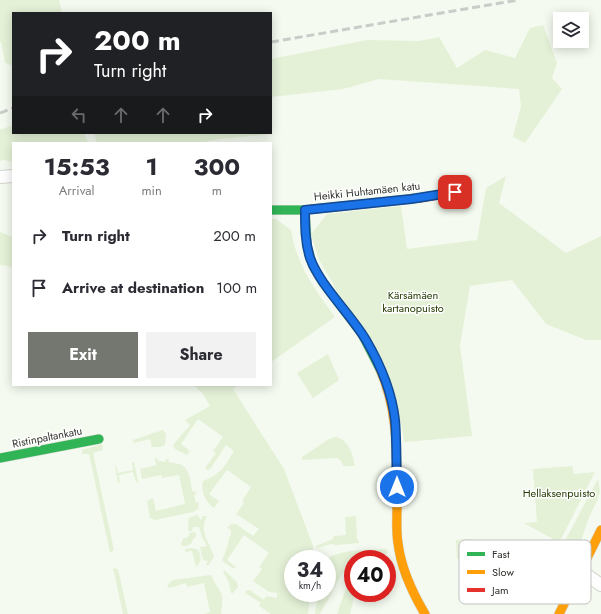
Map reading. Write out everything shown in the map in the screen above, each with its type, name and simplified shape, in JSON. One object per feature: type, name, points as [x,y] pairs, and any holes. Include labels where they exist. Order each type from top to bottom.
[{"type":"street","points":[[0,177],[12,176]]},
{"type":"street","name":"Heikki Huhtamäen katu","points":[[272,210],[305,210],[392,201],[455,192]]},
{"type":"street","points":[[305,210],[307,248],[315,269],[366,340],[377,361],[391,398],[395,418],[396,437],[398,548],[410,587],[425,614]]},
{"type":"street","name":"Ristinpaltankatu","points":[[0,458],[99,439]]},
{"type":"street","points":[[591,549],[601,530]]},
{"type":"street","points":[[591,578],[601,585]]},
{"type":"street","points":[[559,614],[564,604]]},
{"type":"green space","points":[[0,0],[59,0],[62,12],[12,12],[12,66],[5,63],[0,42]]},
{"type":"green space","points":[[543,25],[557,63],[552,78],[562,89],[525,143],[513,137],[521,106],[519,89],[379,79],[343,89],[272,97],[272,59],[367,40],[419,41],[439,37],[457,68],[485,50],[515,58],[530,28]]},
{"type":"green space","points":[[12,125],[12,134],[84,134],[88,142],[12,142],[12,162],[0,161],[0,130]]},
{"type":"green space","points":[[94,134],[271,134],[219,139],[205,142],[97,142]]},
{"type":"green space","name":"Kärsämäen kartanopuisto","points":[[506,176],[499,203],[566,253],[601,236],[601,340],[586,340],[546,324],[512,280],[470,286],[460,345],[472,436],[404,442],[402,427],[332,282],[319,260],[311,234],[327,214],[401,206],[407,249],[477,240],[486,188]]},
{"type":"green space","points":[[272,219],[276,219],[291,230],[297,255],[307,276],[335,317],[272,361]]},
{"type":"green space","points":[[0,232],[12,237],[12,267],[0,265]]},
{"type":"green space","points":[[328,354],[339,380],[313,398],[297,373]]},
{"type":"green space","points":[[195,386],[237,386],[233,389],[284,469],[313,546],[313,550],[284,550],[284,602],[309,602],[308,614],[271,614],[259,606],[261,603],[245,593],[247,590],[250,590],[264,600],[266,596],[277,598],[277,593],[269,592],[253,581],[262,569],[259,567],[269,553],[244,535],[227,560],[236,567],[234,569],[222,561],[229,537],[231,536],[231,530],[227,528],[231,524],[236,524],[253,536],[259,529],[236,514],[244,503],[242,501],[251,487],[227,470],[209,494],[219,501],[214,508],[208,503],[204,496],[202,488],[203,481],[218,473],[234,451],[226,445],[211,468],[208,470],[205,468],[216,453],[213,451],[223,437],[198,419],[181,444],[190,451],[187,455],[175,449],[173,445],[190,425],[185,420],[210,406],[203,394]]},
{"type":"green space","points":[[163,430],[166,434],[165,445],[160,447],[152,447],[150,439],[134,443],[133,440]]},
{"type":"green space","points":[[336,437],[344,441],[350,448],[355,466],[343,466],[341,461],[337,458],[302,460],[302,457],[329,439]]},
{"type":"green space","points":[[102,444],[103,450],[93,453],[114,550],[110,553],[89,454],[82,454],[82,450]]},
{"type":"green space","points":[[155,458],[157,458],[158,461],[165,462],[169,459],[168,462],[176,463],[185,467],[189,474],[192,491],[196,492],[194,495],[196,503],[199,502],[198,509],[193,512],[155,520],[150,518],[147,501],[153,498],[156,511],[185,504],[179,475],[162,478],[161,475],[142,479],[140,469],[156,465]]},
{"type":"green space","points":[[134,462],[138,482],[136,482],[133,472],[119,475],[120,483],[118,483],[115,466],[118,473],[133,470],[132,463]]},
{"type":"green space","name":"Hellaksenpuisto","points":[[572,466],[574,474],[595,472],[561,539],[555,540],[524,523],[537,522],[533,469]]},
{"type":"green space","points":[[598,479],[600,491],[598,499],[590,515],[581,540],[566,539]]},
{"type":"green space","points":[[197,515],[201,520],[203,516],[207,516],[204,532],[214,557],[208,566],[206,564],[208,561],[203,560],[200,547],[207,546],[199,527],[193,527],[192,531],[188,531],[189,518]]},
{"type":"green space","points":[[356,516],[357,538],[359,543],[331,544],[317,548],[316,546],[333,539],[334,536],[346,535],[345,517]]},
{"type":"green space","points":[[190,533],[196,533],[196,536],[191,544],[182,546],[181,543],[183,539],[188,537]]},
{"type":"green space","points":[[470,539],[459,540],[459,559],[457,559],[456,540]]},
{"type":"green space","points":[[191,548],[199,551],[200,560],[196,567],[192,551],[185,552],[185,549]]},
{"type":"green space","points":[[344,553],[344,572],[336,585],[336,554]]},
{"type":"green space","points":[[113,568],[118,569],[128,614],[123,614]]},
{"type":"green space","points":[[224,570],[237,582],[238,587],[233,593],[231,593],[229,583],[223,571]]},
{"type":"green space","points":[[212,576],[222,596],[221,614],[204,614],[210,612],[204,583],[187,587],[186,583],[169,588],[167,587],[173,580]]},
{"type":"green space","points":[[344,594],[344,602],[353,602],[350,614],[337,614]]},
{"type":"green space","points":[[317,602],[327,602],[320,614],[315,614]]},
{"type":"railway","points":[[272,42],[518,0]]},
{"type":"railway","points":[[0,113],[12,108]]},
{"type":"traffic: fast","points":[[272,210],[305,210],[307,246],[313,266],[322,281],[362,334],[380,369]]},
{"type":"traffic: fast","points":[[0,458],[99,439]]},
{"type":"traffic: slow","points":[[380,369],[391,403],[396,437],[397,538],[399,553],[408,580],[425,614]]},
{"type":"traffic: slow","points":[[591,550],[601,530]]},
{"type":"traffic: slow","points":[[559,614],[564,604]]},
{"type":"traffic: jam","points":[[305,210],[420,198],[455,192]]},
{"type":"route","points":[[397,487],[395,418],[391,398],[377,361],[366,340],[315,269],[310,258],[305,237],[305,210],[411,199],[455,192]]}]
